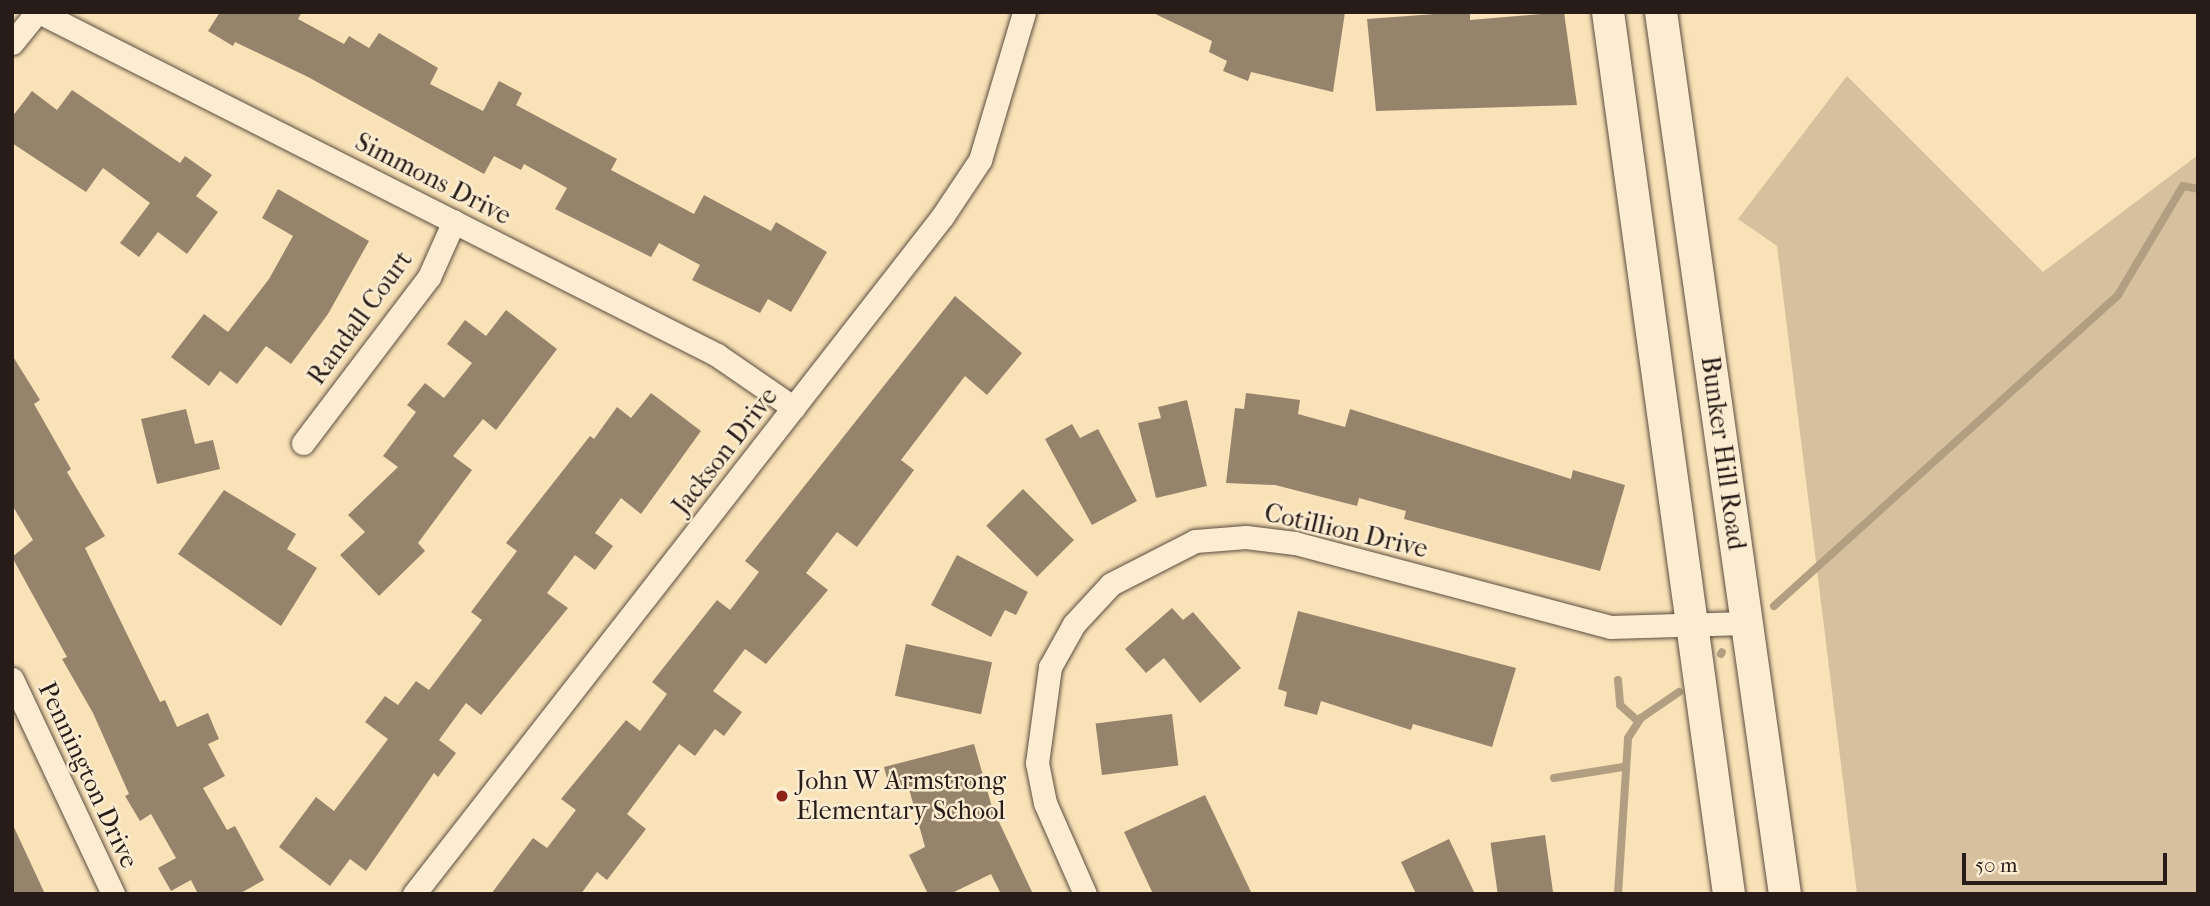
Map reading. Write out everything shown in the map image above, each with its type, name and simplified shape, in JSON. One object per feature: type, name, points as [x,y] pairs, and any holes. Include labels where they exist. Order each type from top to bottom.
[{"type":"main road","name":"Bunker Hill Road","points":[[1608,12],[1729,894]]},
{"type":"main road","name":"Bunker Hill Road","points":[[1661,12],[1785,894]]},
{"type":"street","name":"Simmons Drive","points":[[12,43],[38,12],[717,355],[794,408]]},
{"type":"street","name":"Jackson Drive","points":[[414,894],[942,217],[980,160],[1024,12]]},
{"type":"street","name":"Randall Court","points":[[303,443],[429,277],[454,221]]},
{"type":"street","name":"Cotillion Drive","points":[[1085,894],[1045,803],[1037,763],[1050,667],[1074,624],[1111,584],[1195,541],[1246,537],[1295,543],[1610,627],[1694,627],[1746,623]]},
{"type":"street","name":"Pennington Drive","points":[[12,679],[113,894]]},
{"type":"shaded area","points":[[1847,76],[2043,272],[2198,155],[2198,894],[1857,894],[1777,246],[1738,219]]},
{"type":"building","points":[[220,12],[302,12],[298,19],[344,44],[349,36],[369,48],[379,33],[438,68],[430,84],[483,111],[499,81],[522,93],[516,105],[617,159],[611,170],[694,214],[704,195],[771,231],[776,222],[827,252],[791,312],[768,299],[760,313],[692,280],[700,265],[659,243],[651,257],[555,209],[567,188],[524,164],[521,170],[494,156],[484,174],[308,77],[235,42],[233,46],[208,31]]},
{"type":"building","points":[[1151,12],[1345,12],[1333,92],[1251,72],[1248,81],[1223,71],[1227,61],[1209,52],[1212,41]]},
{"type":"building","points":[[1470,12],[1470,20],[1564,12],[1577,105],[1376,111],[1367,19]]},
{"type":"building","points":[[72,90],[180,163],[185,156],[212,175],[196,196],[218,212],[187,254],[158,232],[139,257],[120,243],[150,203],[103,168],[86,192],[12,143],[12,117],[32,91],[57,110]]},
{"type":"building","points":[[278,189],[369,241],[328,314],[291,364],[266,346],[237,384],[220,371],[209,386],[171,357],[204,314],[228,332],[269,279],[293,236],[262,218]]},
{"type":"building","points":[[955,296],[1022,353],[987,395],[965,376],[901,460],[914,470],[857,547],[837,532],[806,573],[828,590],[766,664],[745,649],[713,691],[742,712],[724,736],[715,729],[695,756],[679,744],[627,814],[646,829],[607,880],[597,872],[581,894],[491,894],[533,838],[547,848],[576,810],[561,799],[626,720],[640,731],[667,694],[652,682],[717,600],[730,610],[759,572],[745,561]]},
{"type":"building","points":[[506,310],[557,349],[496,430],[483,419],[453,456],[472,470],[418,543],[425,551],[379,596],[340,555],[365,532],[348,515],[398,467],[383,456],[416,412],[407,405],[425,383],[444,398],[472,363],[447,344],[465,320],[486,336]]},
{"type":"building","points":[[12,355],[40,400],[34,404],[71,469],[67,472],[105,536],[85,548],[160,702],[165,700],[177,727],[208,713],[219,739],[208,744],[225,776],[203,788],[227,830],[235,826],[264,880],[239,894],[198,894],[191,880],[171,891],[158,868],[176,858],[151,814],[140,821],[125,796],[129,794],[93,713],[62,659],[67,657],[12,557],[33,540],[12,505]]},
{"type":"building","points":[[651,393],[701,431],[641,514],[621,498],[595,533],[613,546],[595,570],[575,555],[547,593],[568,608],[481,715],[466,703],[439,740],[456,753],[438,777],[434,773],[366,871],[350,859],[330,886],[279,847],[316,797],[334,811],[388,739],[365,722],[385,696],[398,705],[416,681],[429,690],[482,620],[471,612],[517,551],[506,543],[590,436],[594,439],[617,407],[631,418]]},
{"type":"building","points":[[1246,393],[1300,400],[1298,414],[1345,427],[1350,409],[1571,479],[1573,470],[1625,485],[1600,571],[1404,519],[1406,511],[1359,498],[1357,506],[1275,485],[1226,483],[1235,408],[1244,409]]},
{"type":"building","points":[[1187,400],[1207,486],[1156,498],[1138,423],[1161,418],[1158,407]]},
{"type":"building","points":[[186,409],[195,444],[213,440],[220,469],[157,484],[141,419]]},
{"type":"building","points":[[1072,424],[1080,438],[1098,429],[1137,501],[1092,525],[1045,439]]},
{"type":"building","points":[[1023,489],[1074,540],[1037,577],[986,526]]},
{"type":"building","points":[[224,490],[296,534],[287,549],[317,568],[281,626],[178,554]]},
{"type":"building","points":[[957,555],[1028,592],[1016,615],[1005,610],[991,637],[931,605]]},
{"type":"building","points":[[1172,608],[1183,620],[1193,612],[1241,668],[1200,703],[1164,658],[1146,673],[1125,649]]},
{"type":"building","points":[[1298,611],[1516,668],[1492,747],[1413,724],[1411,730],[1321,701],[1317,715],[1284,706],[1287,692],[1278,689]]},
{"type":"building","points":[[906,644],[992,662],[981,714],[895,696]]},
{"type":"building","points":[[1172,714],[1178,766],[1102,775],[1096,723]]},
{"type":"building","points":[[974,744],[992,807],[1033,894],[1001,894],[991,874],[950,894],[928,894],[909,855],[925,847],[908,785],[890,790],[884,767]]},
{"type":"building","points":[[1205,795],[1252,894],[1153,894],[1124,832]]},
{"type":"building","points":[[12,823],[45,894],[12,894]]},
{"type":"building","points":[[1545,835],[1553,894],[1498,894],[1491,843]]},
{"type":"building","points":[[1449,839],[1475,894],[1416,894],[1401,862]]},
{"type":"waterway","points":[[1774,606],[2118,295],[2183,186],[2198,189]]},
{"type":"waterway","points":[[1618,680],[1620,705],[1638,721]]},
{"type":"waterway","points":[[1618,894],[1628,738],[1641,718],[1679,692]]},
{"type":"waterway","points":[[1554,778],[1623,767]]},
{"type":"place","name":"John W Armstrong Elementary School","points":[[782,796]]}]
